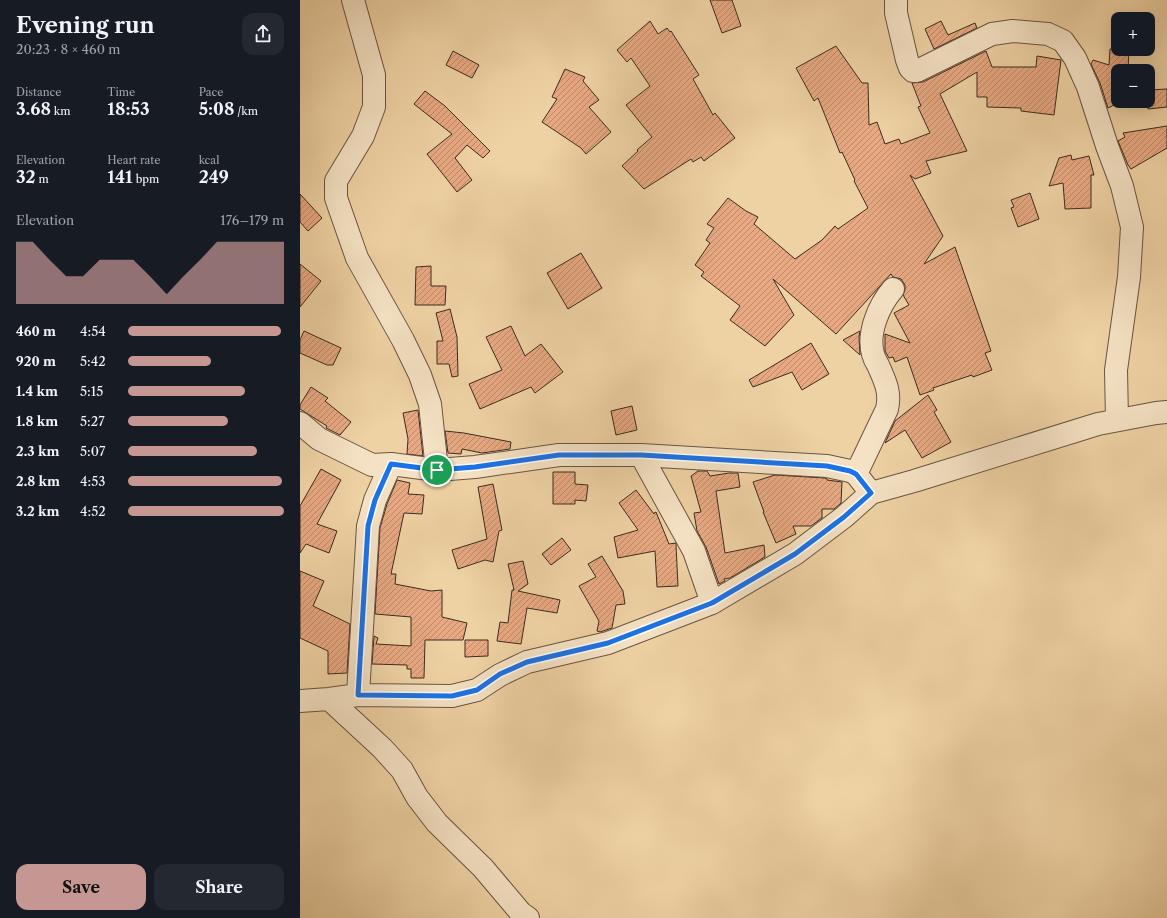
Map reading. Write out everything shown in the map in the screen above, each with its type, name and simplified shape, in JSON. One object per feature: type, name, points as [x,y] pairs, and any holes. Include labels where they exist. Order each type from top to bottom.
[{"type":"street","points":[[353,0],[374,75],[374,107],[362,136],[336,181],[336,198],[357,258],[403,340],[420,375],[430,404],[437,470]]},
{"type":"street","points":[[896,0],[896,13],[905,53],[910,68],[913,71],[917,71],[992,34],[1013,31],[1048,34],[1063,41],[1075,58],[1088,87],[1122,186],[1132,227],[1129,276],[1116,370],[1117,420]]},
{"type":"street","points":[[856,474],[887,409],[890,399],[888,389],[873,354],[872,342],[874,326],[879,310],[884,299],[893,289]]},
{"type":"street","points":[[300,701],[358,695],[452,696],[477,690],[500,674],[527,662],[608,643],[712,603],[795,554],[844,517],[871,493],[1098,424],[1167,412]]},
{"type":"street","points":[[300,423],[319,438],[372,465],[391,464],[437,470],[475,467],[559,455],[641,455],[827,466],[850,471],[856,474],[871,493]]},
{"type":"street","points":[[641,455],[694,551],[712,603]]},
{"type":"street","points":[[358,695],[368,526],[375,500],[391,464]]},
{"type":"street","points":[[329,699],[382,748],[402,770],[417,797],[437,823],[483,868],[521,913],[528,918]]},
{"type":"building","points":[[710,0],[732,0],[741,26],[722,33]]},
{"type":"building","points":[[650,21],[658,34],[667,28],[670,32],[671,31],[699,75],[693,79],[713,115],[715,113],[735,138],[704,161],[701,157],[693,162],[691,159],[644,189],[622,166],[652,137],[626,105],[650,86],[631,58],[627,62],[617,50]]},
{"type":"building","points":[[941,21],[948,35],[975,23],[977,28],[934,49],[925,29]]},
{"type":"building","points":[[836,46],[862,83],[868,83],[869,125],[877,122],[885,144],[899,139],[901,144],[930,133],[918,107],[921,106],[912,83],[923,82],[986,51],[992,67],[1036,67],[1037,56],[1061,60],[1054,115],[1021,111],[1021,108],[987,107],[987,97],[977,97],[977,72],[940,94],[967,151],[926,161],[931,173],[915,179],[910,175],[943,236],[924,264],[955,247],[991,351],[985,353],[992,370],[933,388],[934,390],[920,395],[907,357],[895,362],[893,357],[889,358],[885,351],[885,334],[910,343],[894,313],[909,305],[903,295],[905,285],[901,279],[893,277],[891,274],[836,334],[773,279],[794,315],[765,346],[730,320],[740,306],[701,276],[704,272],[695,265],[710,243],[706,240],[714,228],[707,224],[728,198],[746,211],[758,217],[754,224],[795,259],[822,240],[835,226],[838,229],[868,208],[854,181],[855,180],[842,152],[840,153],[818,98],[814,101],[796,68]]},
{"type":"building","points":[[1110,49],[1111,56],[1129,56],[1128,64],[1111,64],[1111,106],[1108,108],[1100,83],[1091,64],[1093,60],[1109,65]]},
{"type":"building","points":[[453,51],[479,65],[472,78],[446,65]]},
{"type":"building","points":[[565,69],[585,77],[583,81],[599,100],[589,107],[611,132],[586,154],[581,148],[542,122],[557,99],[552,97]]},
{"type":"building","points":[[1167,89],[1167,107],[1148,109],[1155,108],[1155,90]]},
{"type":"building","points":[[425,91],[445,106],[490,151],[483,158],[467,145],[455,158],[472,180],[457,192],[427,154],[452,134],[414,104]]},
{"type":"building","points":[[1167,126],[1167,148],[1131,169],[1118,141],[1125,137],[1123,133]]},
{"type":"building","points":[[1071,155],[1072,160],[1089,156],[1094,175],[1091,175],[1091,208],[1065,209],[1063,183],[1049,186],[1059,158]]},
{"type":"building","points":[[1030,193],[1039,219],[1018,227],[1011,208],[1014,207],[1011,200]]},
{"type":"building","points":[[300,194],[322,218],[308,231],[300,222]]},
{"type":"building","points":[[581,253],[602,288],[568,309],[547,273]]},
{"type":"building","points":[[300,264],[321,281],[300,307]]},
{"type":"building","points":[[431,266],[431,286],[446,286],[445,305],[415,305],[416,267]]},
{"type":"building","points":[[450,309],[457,337],[458,376],[452,377],[449,364],[437,364],[437,341],[443,341],[436,313]]},
{"type":"building","points":[[511,326],[525,356],[541,344],[563,372],[535,393],[531,387],[480,409],[469,384],[502,370],[486,337]]},
{"type":"building","points":[[304,331],[341,348],[333,365],[327,365],[300,353],[300,340]]},
{"type":"building","points":[[860,331],[859,337],[860,355],[843,340]]},
{"type":"building","points":[[811,343],[829,374],[802,390],[792,372],[753,387],[749,380]]},
{"type":"building","points":[[311,387],[328,398],[325,401],[351,422],[340,435],[326,428],[327,426],[300,409],[300,405]]},
{"type":"building","points":[[928,395],[937,410],[934,412],[951,442],[922,458],[905,430],[885,443],[895,421]]},
{"type":"building","points":[[632,406],[637,430],[616,435],[611,411]]},
{"type":"building","points":[[418,410],[423,456],[407,454],[408,439],[403,413]]},
{"type":"building","points":[[445,431],[511,442],[510,449],[482,453],[462,449],[461,454],[448,453]]},
{"type":"building","points":[[321,469],[341,480],[317,524],[337,531],[329,553],[306,544],[300,553],[300,506]]},
{"type":"building","points":[[698,471],[707,471],[710,476],[738,473],[740,487],[716,491],[725,553],[764,545],[765,557],[730,578],[724,579],[725,581],[719,584],[706,547],[697,531],[694,513],[701,512],[691,476]]},
{"type":"building","points":[[553,472],[575,472],[575,484],[588,485],[586,501],[575,500],[575,504],[553,504]]},
{"type":"building","points":[[775,475],[825,478],[827,480],[842,482],[841,503],[834,509],[822,509],[822,518],[811,526],[793,526],[796,534],[776,543],[763,512],[753,482]]},
{"type":"building","points":[[397,480],[410,483],[408,494],[424,495],[422,514],[404,513],[391,574],[396,574],[395,584],[431,591],[442,590],[442,617],[467,623],[463,640],[425,640],[424,678],[411,678],[411,669],[407,669],[407,665],[372,664],[374,636],[378,638],[376,644],[411,646],[411,617],[375,614],[380,528],[387,504]]},
{"type":"building","points":[[493,484],[502,530],[499,531],[493,562],[485,560],[458,569],[452,550],[487,539],[478,487]]},
{"type":"building","points":[[636,490],[654,514],[656,512],[669,544],[676,543],[678,586],[657,587],[655,551],[618,558],[614,537],[638,530],[619,503]]},
{"type":"building","points":[[562,538],[571,550],[551,565],[542,554]]},
{"type":"building","points":[[602,556],[623,591],[625,604],[616,605],[612,628],[600,632],[597,631],[599,621],[579,586],[596,577],[588,564]]},
{"type":"building","points":[[523,561],[528,584],[518,591],[560,600],[557,613],[527,608],[521,644],[497,641],[500,622],[508,623],[512,590],[514,590],[508,564]]},
{"type":"building","points":[[300,571],[324,581],[313,606],[350,624],[347,673],[328,674],[328,651],[300,638]]},
{"type":"building","points":[[465,640],[488,640],[488,656],[465,657]]},
{"type":"route","points":[[559,455],[641,455],[827,466],[850,471],[856,474],[871,493],[844,517],[795,554],[712,603],[608,643],[527,662],[500,674],[477,690],[452,696],[358,695],[368,526],[375,500],[391,464],[437,470],[475,467],[559,455]]}]
